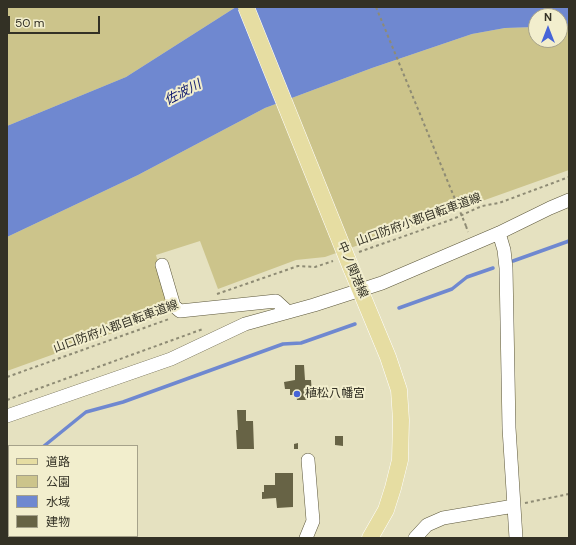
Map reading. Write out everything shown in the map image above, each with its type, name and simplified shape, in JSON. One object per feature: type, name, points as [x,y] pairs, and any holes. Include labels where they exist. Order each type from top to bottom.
[{"type":"main road","name":"中ノ関港線","points":[[246,7],[388,357],[399,390],[401,420],[400,460],[386,510],[370,538]]},
{"type":"street","points":[[7,416],[171,359],[245,324],[284,308],[314,305],[382,283],[499,233],[569,200]]},
{"type":"street","points":[[499,233],[504,250],[506,268],[509,428],[516,538]]},
{"type":"street","points":[[162,265],[174,306],[180,311],[276,300],[284,308]]},
{"type":"street","points":[[306,538],[313,521],[308,460]]},
{"type":"street","points":[[415,538],[427,525],[443,518],[514,506]]},
{"type":"path","points":[[376,7],[470,235]]},
{"type":"path","name":"山口防府小郡自転車道線","points":[[359,252],[453,219],[482,206],[499,203],[569,177]]},
{"type":"path","points":[[215,294],[298,266],[316,267],[337,259]]},
{"type":"path","name":"山口防府小郡自転車道線","points":[[7,377],[176,316],[188,310]]},
{"type":"path","points":[[7,400],[207,327]]},
{"type":"path","points":[[514,506],[569,494]]},
{"type":"green space","points":[[7,7],[236,7],[126,77],[7,126]]},
{"type":"green space","points":[[569,26],[569,170],[325,257],[296,260],[218,289],[200,241],[156,255],[171,312],[7,371],[7,237],[138,175],[265,108],[372,68],[472,34],[505,28],[528,27],[528,48],[568,48]]},
{"type":"water","name":"佐波川","points":[[236,7],[569,7],[569,26],[568,8],[528,8],[528,27],[505,28],[472,34],[372,68],[265,108],[138,175],[7,237],[7,126],[126,77]]},
{"type":"building","points":[[295,365],[304,365],[305,380],[311,380],[312,394],[307,394],[308,400],[297,400],[296,395],[290,395],[290,389],[285,389],[284,382],[295,380]]},
{"type":"building","points":[[237,410],[246,410],[246,421],[253,421],[254,449],[237,449]]},
{"type":"building","points":[[335,436],[343,436],[343,446],[335,445]]},
{"type":"building","points":[[298,443],[298,449],[294,449],[294,444]]},
{"type":"building","points":[[275,473],[293,473],[293,507],[277,508],[276,498],[262,499],[264,485],[275,485]]},
{"type":"waterway","points":[[513,261],[569,241]]},
{"type":"waterway","points":[[399,308],[452,289],[467,277],[493,268]]},
{"type":"waterway","points":[[45,445],[86,412],[123,402],[283,344],[301,343],[355,324]]},
{"type":"place","name":"植松八幡宮","points":[[297,394]]}]
